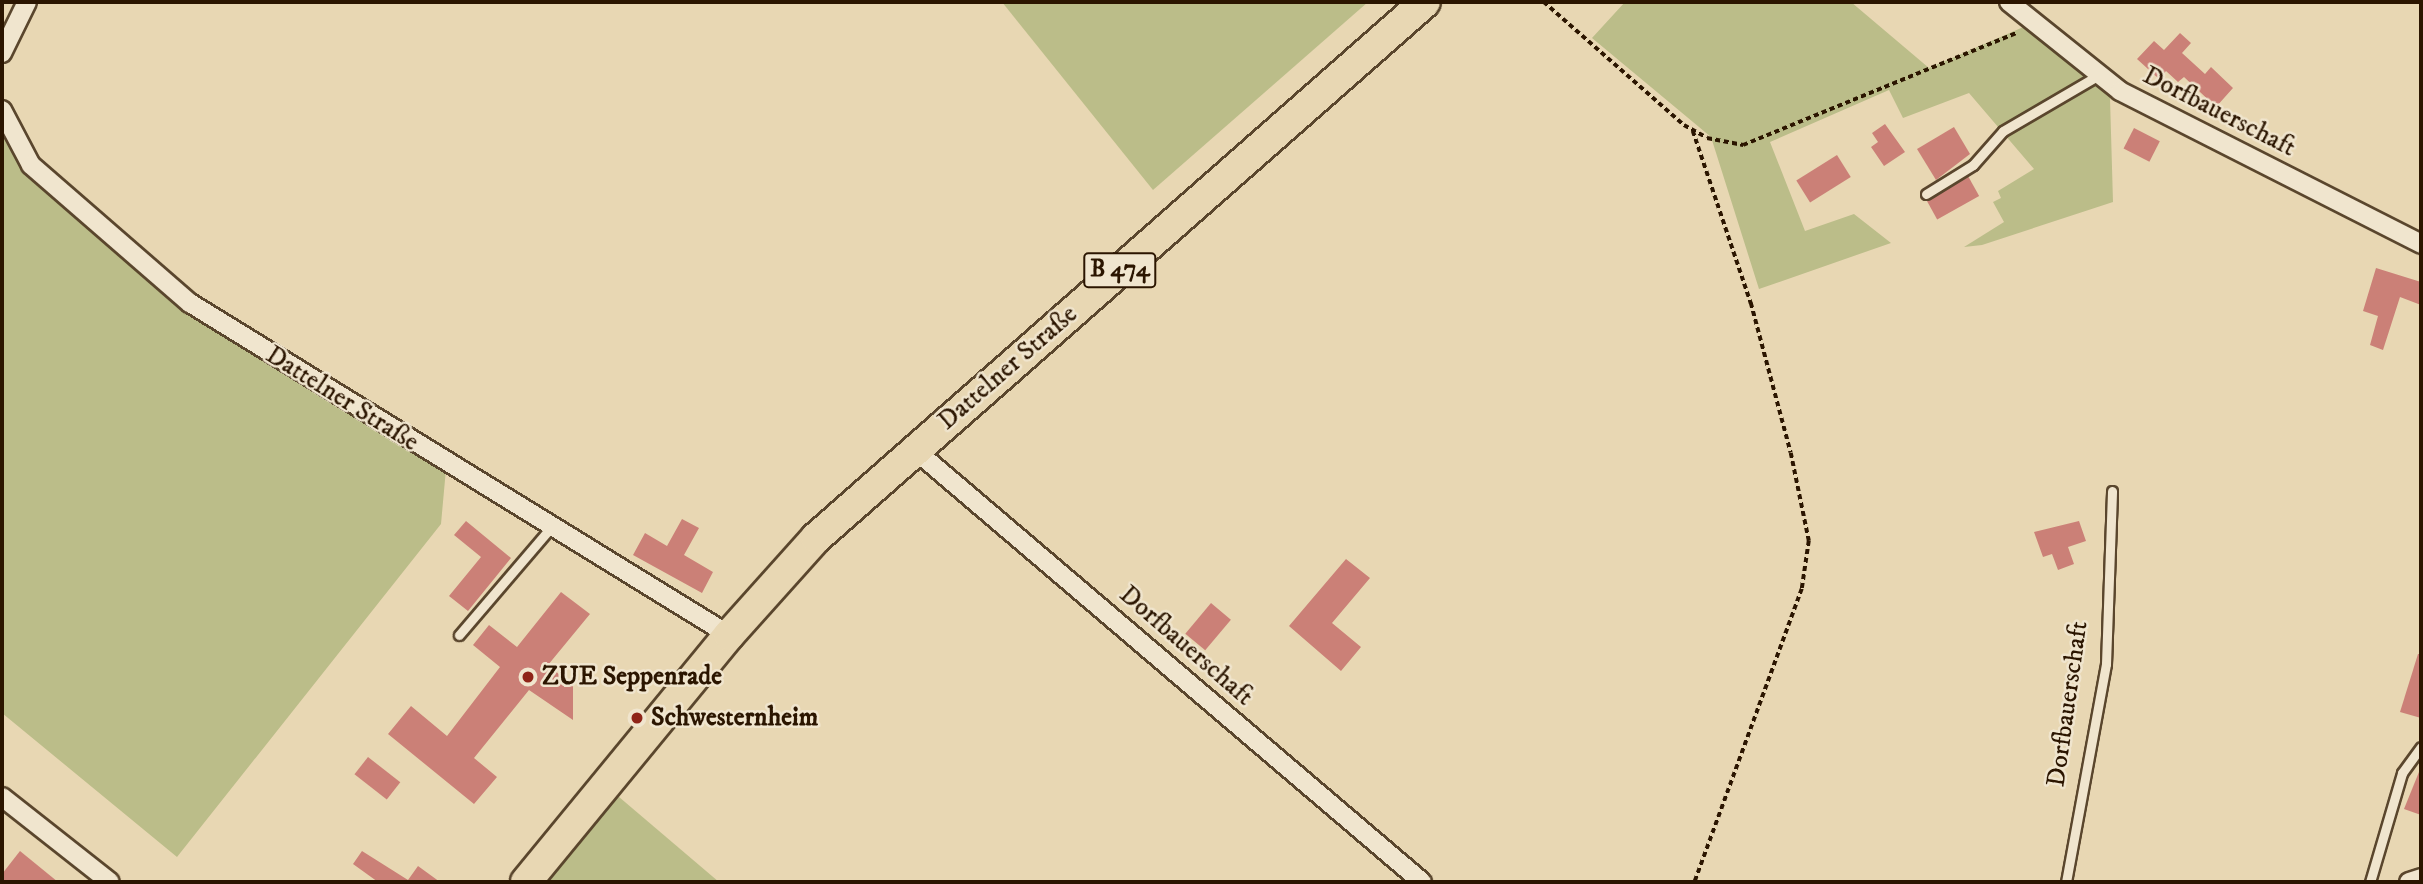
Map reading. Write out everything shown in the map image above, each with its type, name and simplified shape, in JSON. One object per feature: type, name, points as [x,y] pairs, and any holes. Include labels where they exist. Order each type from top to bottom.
[{"type":"main road","name":"Dattelner Straße","points":[[526,882],[729,635],[808,545],[1424,2]]},
{"type":"street","points":[[2,53],[27,2]]},
{"type":"street","name":"Dorfbauerschaft","points":[[2010,2],[2120,91],[2421,244]]},
{"type":"street","name":"Dattelner Straße","points":[[2,110],[31,166],[190,303],[319,387],[553,526],[729,635]]},
{"type":"street","name":"Dorfbauerschaft","points":[[915,450],[1422,882]]},
{"type":"street","points":[[2,797],[110,882]]},
{"type":"street","points":[[2409,882],[2421,878]]},
{"type":"lane","points":[[1926,194],[1973,165],[2003,131],[2099,75]]},
{"type":"lane","name":"Dorfbauerschaft","points":[[2066,882],[2106,664],[2112,491]]},
{"type":"lane","points":[[459,635],[553,526]]},
{"type":"lane","points":[[2370,882],[2402,773],[2421,747]]},
{"type":"path","points":[[1544,2],[1693,131],[1718,142],[1742,145],[2036,25]]},
{"type":"path","points":[[1693,131],[1751,303],[1791,453],[1809,541],[1802,589],[1695,882]]},
{"type":"green space","points":[[1002,2],[1368,2],[1153,190]]},
{"type":"green space","points":[[1625,2],[1851,2],[1929,68],[2028,25],[2115,94],[2110,98],[2113,202],[1982,245],[1964,247],[2004,222],[1993,202],[2001,198],[1998,191],[2034,169],[1969,93],[1903,118],[1889,90],[1770,142],[1805,231],[1854,214],[1891,243],[1759,289],[1711,137],[1592,38]]},
{"type":"green space","points":[[2,124],[192,311],[446,469],[441,524],[177,857],[2,713]]},
{"type":"green space","points":[[612,791],[719,882],[540,882]]},
{"type":"building","points":[[2180,33],[2191,43],[2182,53],[2205,74],[2211,67],[2233,88],[2216,107],[2184,77],[2178,82],[2166,71],[2159,79],[2137,59],[2154,41],[2164,50]]},
{"type":"building","points":[[1885,124],[1905,152],[1884,166],[1871,147],[1878,142],[1872,133]]},
{"type":"building","points":[[1954,127],[1970,154],[1936,180],[1917,149]]},
{"type":"building","points":[[2134,128],[2160,141],[2149,162],[2124,148]]},
{"type":"building","points":[[1837,155],[1851,177],[1810,202],[1796,180]]},
{"type":"building","points":[[1968,176],[1979,196],[1937,219],[1926,199]]},
{"type":"building","points":[[2376,268],[2421,282],[2421,305],[2400,297],[2383,350],[2370,345],[2378,316],[2363,311]]},
{"type":"building","points":[[682,519],[699,528],[684,555],[713,572],[702,593],[633,555],[645,533],[667,546]]},
{"type":"building","points":[[466,521],[511,558],[468,611],[449,596],[481,557],[454,535]]},
{"type":"building","points":[[2079,521],[2086,541],[2068,547],[2074,564],[2058,570],[2052,554],[2043,557],[2034,532]]},
{"type":"building","points":[[1346,559],[1370,578],[1332,623],[1361,647],[1341,671],[1289,626]]},
{"type":"building","name":"ZUE Seppenrade","points":[[561,592],[590,614],[548,665],[573,686],[573,720],[529,690],[474,758],[497,777],[474,804],[388,734],[411,706],[447,736],[500,667],[473,645],[489,625],[517,647]]},
{"type":"building","points":[[1211,603],[1231,620],[1205,650],[1185,634]]},
{"type":"building","points":[[2418,654],[2421,654],[2421,718],[2400,712]]},
{"type":"building","points":[[368,757],[400,782],[387,800],[354,774]]},
{"type":"building","points":[[2421,767],[2421,815],[2404,809]]},
{"type":"building","points":[[20,851],[58,882],[2,882],[2,874]]},
{"type":"building","points":[[362,851],[408,880],[418,866],[440,882],[378,882],[353,864]]},
{"type":"place","name":"ZUE Seppenrade","points":[[528,677]]},
{"type":"place","name":"Schwesternheim","points":[[637,718]]}]
